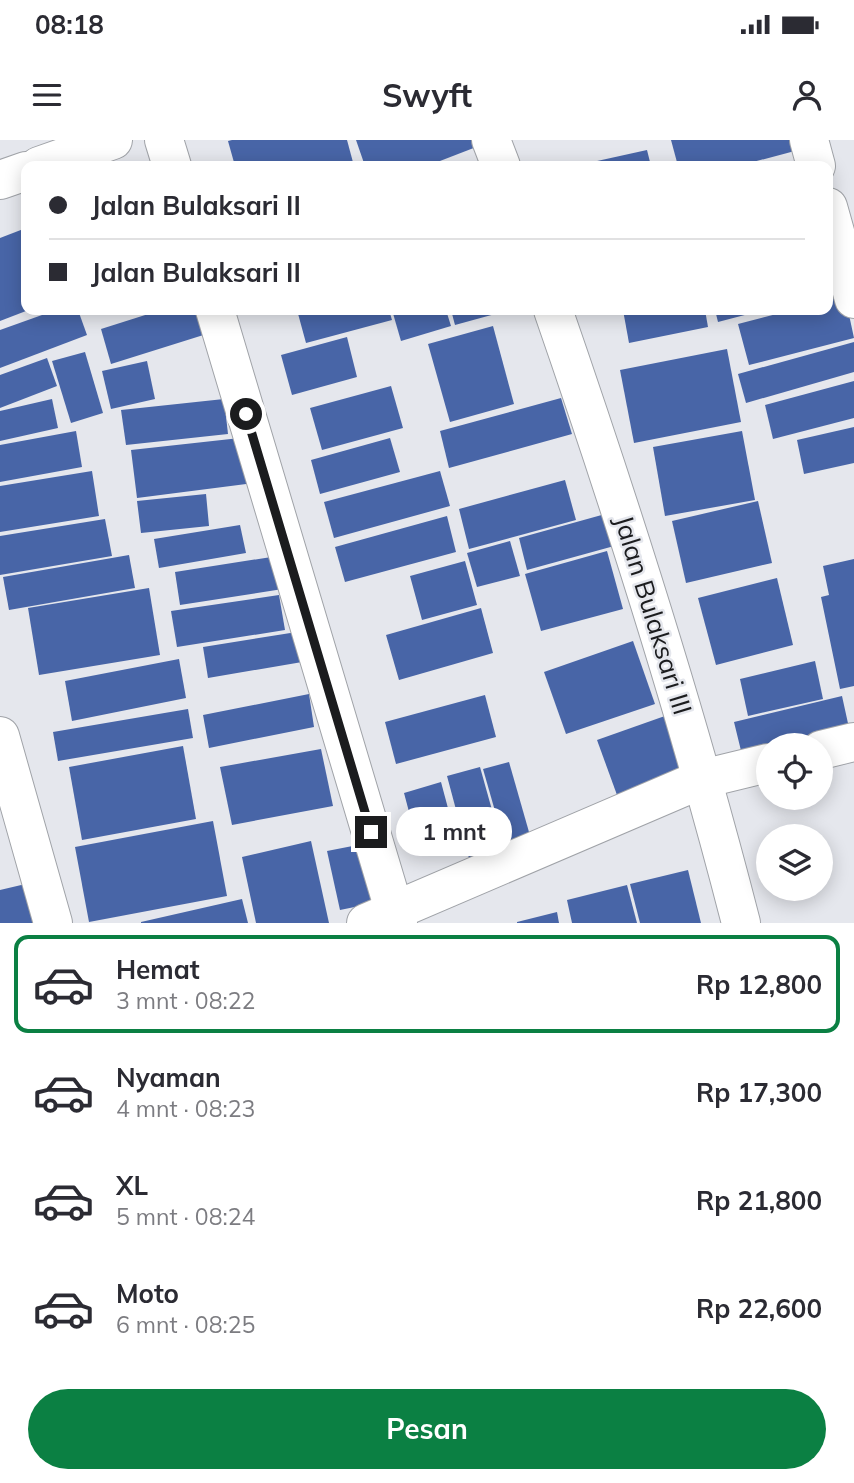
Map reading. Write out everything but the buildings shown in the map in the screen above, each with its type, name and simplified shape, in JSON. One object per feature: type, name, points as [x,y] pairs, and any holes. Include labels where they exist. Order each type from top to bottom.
[{"type":"street","points":[[53,161],[113,140]]},
{"type":"street","points":[[164,140],[170,161]]},
{"type":"street","points":[[491,140],[499,161]]},
{"type":"street","points":[[808,140],[814,161]]},
{"type":"street","points":[[0,180],[21,173]]},
{"type":"street","points":[[833,225],[854,299]]},
{"type":"street","points":[[216,315],[386,919],[702,779],[756,766]]},
{"type":"street","name":"Jalan Bulaksari III","points":[[555,315],[620,505],[702,779],[741,923]]},
{"type":"street","points":[[0,736],[53,923]]},
{"type":"street","points":[[833,747],[854,742]]},
{"type":"route","points":[[246,414],[371,832]]}]
